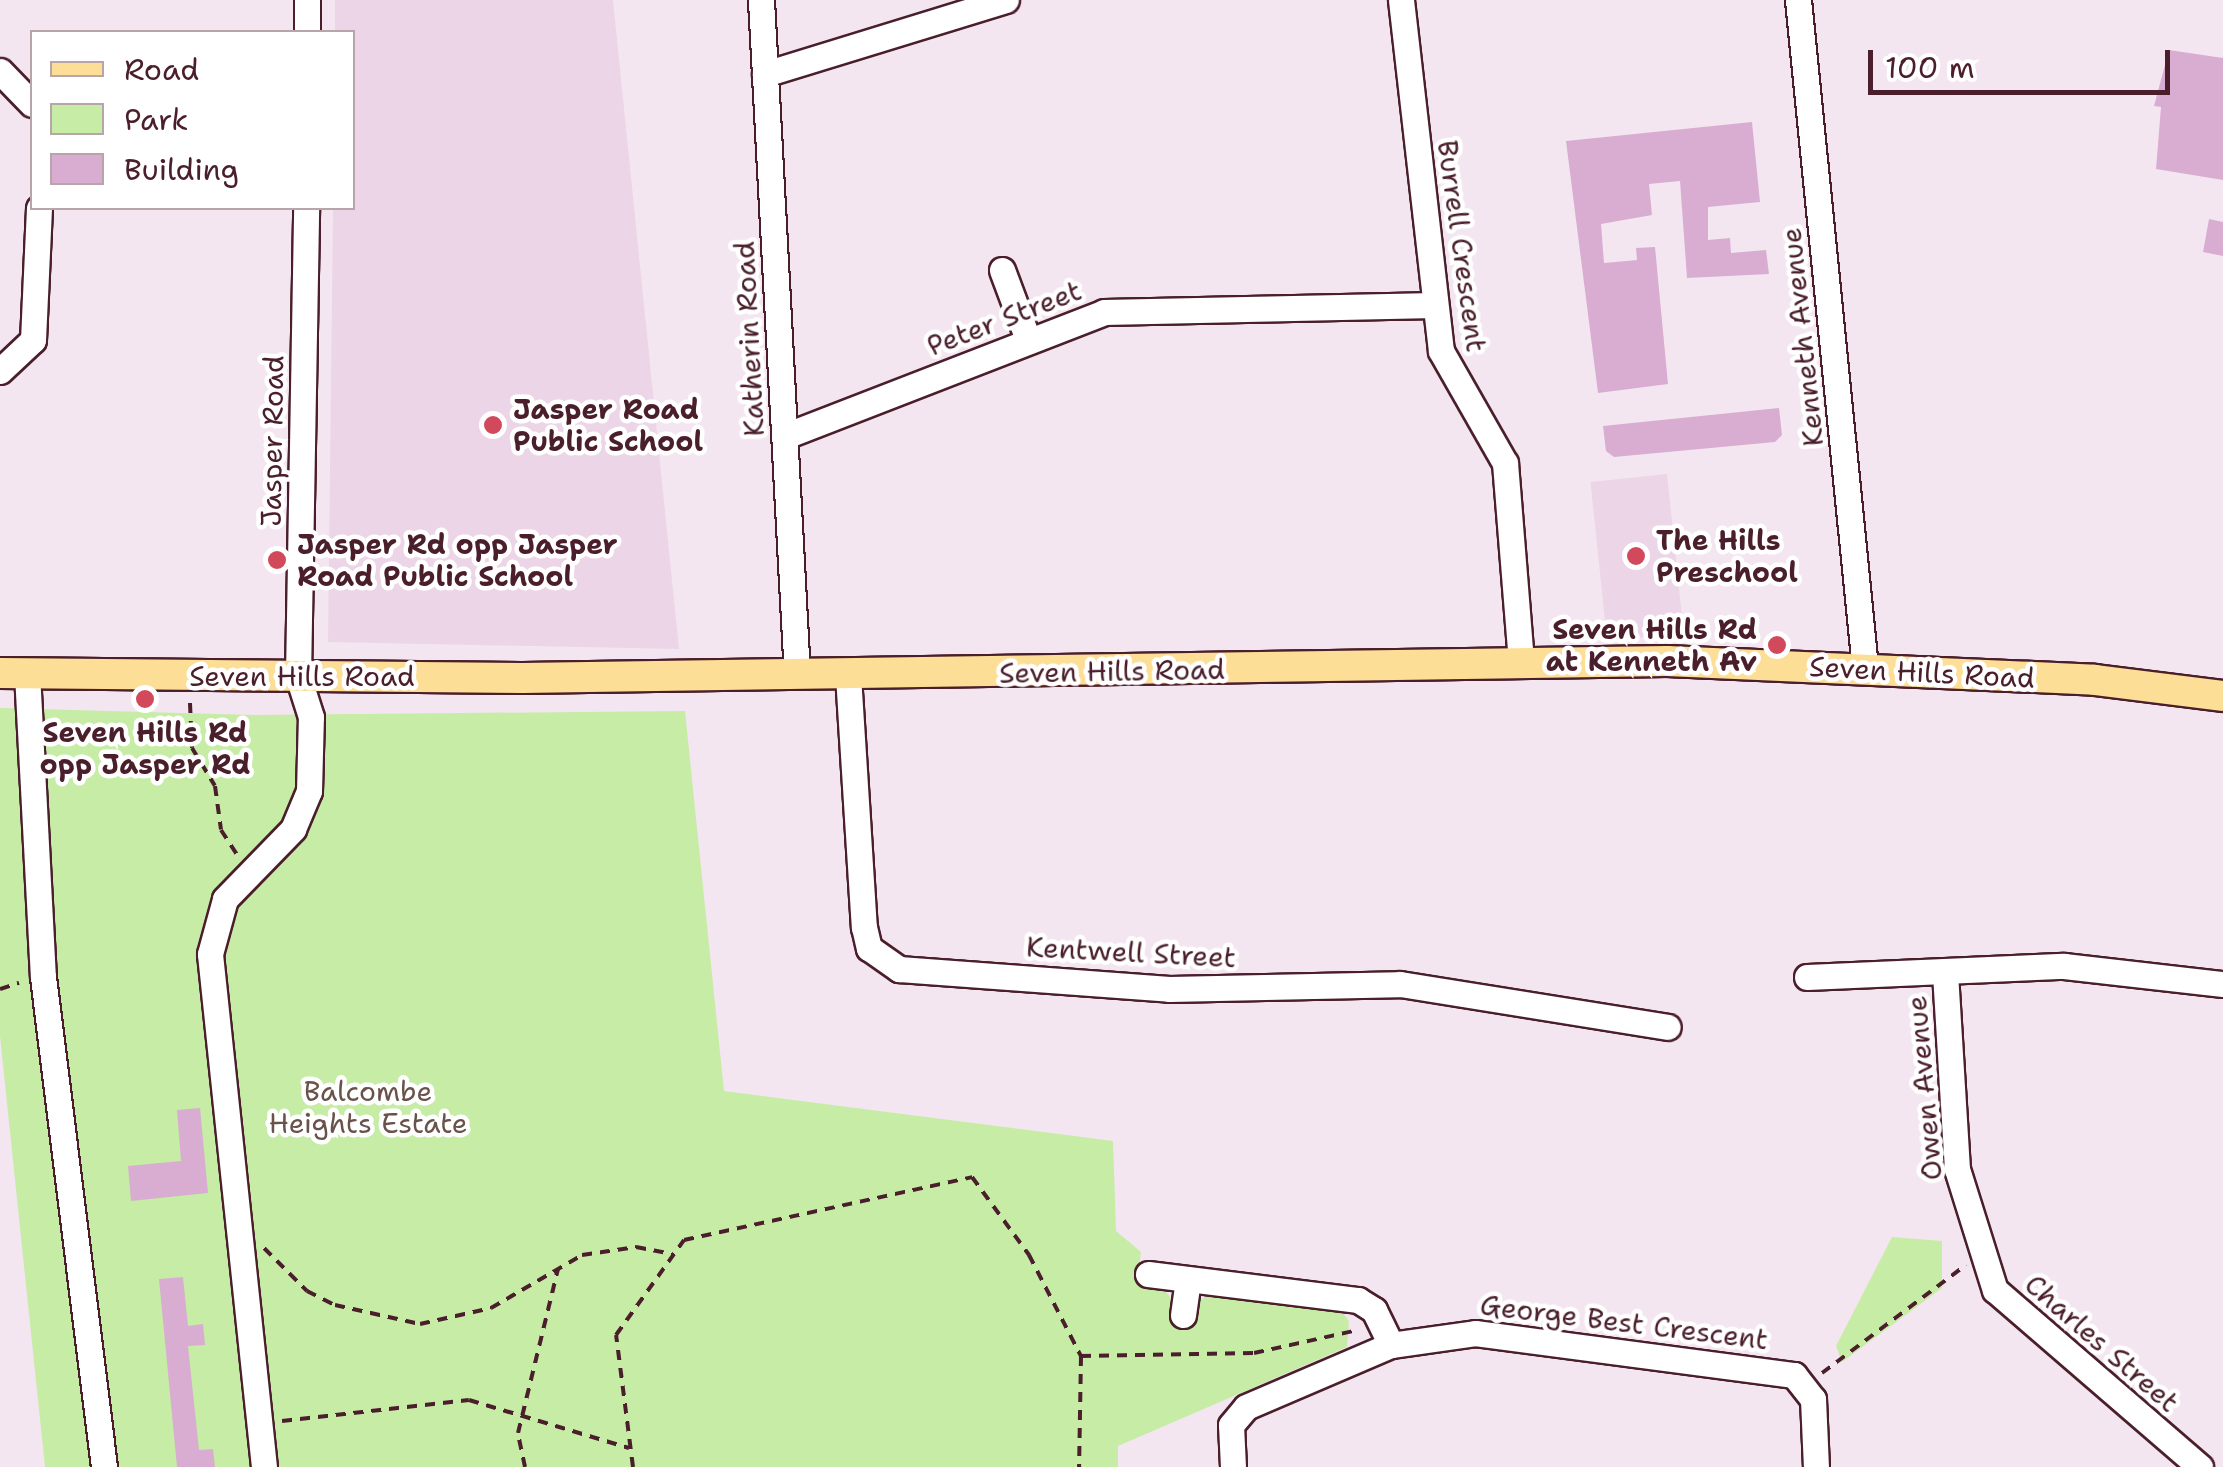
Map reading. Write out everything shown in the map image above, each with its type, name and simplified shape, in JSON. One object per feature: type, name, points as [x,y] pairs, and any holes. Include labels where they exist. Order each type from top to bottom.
[{"type":"main road","name":"Seven Hills Road","points":[[14,673],[848,675],[1522,664],[1865,668],[2095,680],[2223,696]]},
{"type":"street","points":[[307,0],[307,30]]},
{"type":"street","name":"Katherin Road","points":[[762,0],[796,675]]},
{"type":"street","points":[[765,74],[1006,0]]},
{"type":"street","name":"Burrell Crescent","points":[[1401,0],[1445,362],[1505,463],[1522,664]]},
{"type":"street","name":"Kenneth Avenue","points":[[1798,0],[1865,668]]},
{"type":"street","points":[[0,71],[30,102]]},
{"type":"street","points":[[0,371],[33,340],[38,210]]},
{"type":"street","name":"Jasper Road","points":[[264,1467],[210,954],[225,899],[300,820],[309,791],[311,716],[298,676],[306,210]]},
{"type":"street","points":[[1002,270],[1028,338]]},
{"type":"street","name":"Peter Street","points":[[785,436],[1028,338],[1116,310],[1435,304]]},
{"type":"street","points":[[14,673],[44,976],[104,1467]]},
{"type":"street","name":"Kentwell Street","points":[[848,675],[864,927],[869,948],[899,968],[1169,989],[1400,984],[1668,1027]]},
{"type":"street","name":"Owen Avenue","points":[[1808,977],[2064,966],[2223,984]]},
{"type":"street","name":"Owen Avenue","points":[[1945,974],[1958,1169],[1978,1256]]},
{"type":"street","name":"Charles Street","points":[[1978,1256],[1995,1290],[2200,1467]]},
{"type":"street","points":[[1148,1274],[1344,1296],[1386,1334]]},
{"type":"street","points":[[1183,1316],[1188,1279]]},
{"type":"street","name":"George Best Crescent","points":[[1233,1467],[1231,1425],[1246,1407],[1386,1334],[1475,1333],[1780,1370],[1806,1385]]},
{"type":"street","points":[[1806,1385],[1818,1417],[1816,1467]]},
{"type":"path","points":[[190,703],[194,754],[218,793],[220,830],[249,873]]},
{"type":"path","points":[[634,1467],[616,1335],[672,1254],[705,1232],[972,1178],[1029,1255],[1081,1356],[1079,1467]]},
{"type":"path","points":[[239,1221],[307,1291],[388,1323],[453,1320],[491,1308],[558,1269],[606,1249],[672,1254]]},
{"type":"path","points":[[1806,1385],[1978,1256]]},
{"type":"path","points":[[525,1467],[522,1416],[558,1269]]},
{"type":"path","points":[[1081,1356],[1283,1350],[1386,1334]]},
{"type":"path","points":[[259,1424],[469,1400],[629,1448]]},
{"type":"shaded area","name":"Jasper Road Public School","points":[[335,0],[613,0],[679,649],[328,642],[333,210],[355,210],[355,30],[335,30]]},
{"type":"shaded area","name":"The Hills Preschool","points":[[1667,474],[1684,633],[1607,641],[1590,482]]},
{"type":"green space","name":"Balcombe Heights Estate","points":[[0,708],[254,715],[685,711],[724,1091],[1113,1141],[1116,1231],[1141,1252],[1137,1284],[1162,1287],[1173,1301],[1171,1318],[1195,1321],[1197,1303],[1211,1292],[1338,1307],[1349,1321],[1347,1347],[1118,1446],[1118,1467],[45,1467],[0,1036]]},
{"type":"green space","points":[[1892,1237],[1942,1241],[1942,1288],[1842,1362],[1836,1346]]},
{"type":"building","points":[[2169,50],[2223,58],[2223,180],[2156,169],[2161,107],[2154,106]]},
{"type":"building","points":[[1752,122],[1760,202],[1708,207],[1708,240],[1730,238],[1731,253],[1766,250],[1769,274],[1687,278],[1680,181],[1649,184],[1652,215],[1601,224],[1604,263],[1637,260],[1636,248],[1655,247],[1668,384],[1598,393],[1566,141]]},
{"type":"building","points":[[2209,219],[2223,222],[2223,256],[2203,252]]},
{"type":"building","points":[[1779,408],[1782,435],[1775,442],[1614,457],[1606,451],[1603,426]]},
{"type":"building","points":[[200,1108],[208,1193],[131,1201],[128,1166],[181,1161],[177,1110]]},
{"type":"building","points":[[183,1277],[188,1326],[203,1324],[205,1345],[188,1346],[199,1450],[213,1449],[215,1467],[177,1467],[159,1279]]},
{"type":"place","name":"Jasper Road Public School","points":[[493,425]]},
{"type":"place","name":"The Hills Preschool","points":[[1636,556]]},
{"type":"place","name":"Jasper Rd opp Jasper Road Public School","points":[[277,560]]},
{"type":"place","name":"Seven Hills Rd at Kenneth Av","points":[[1777,645]]},
{"type":"place","name":"Seven Hills Rd opp Jasper Rd","points":[[145,699]]}]
